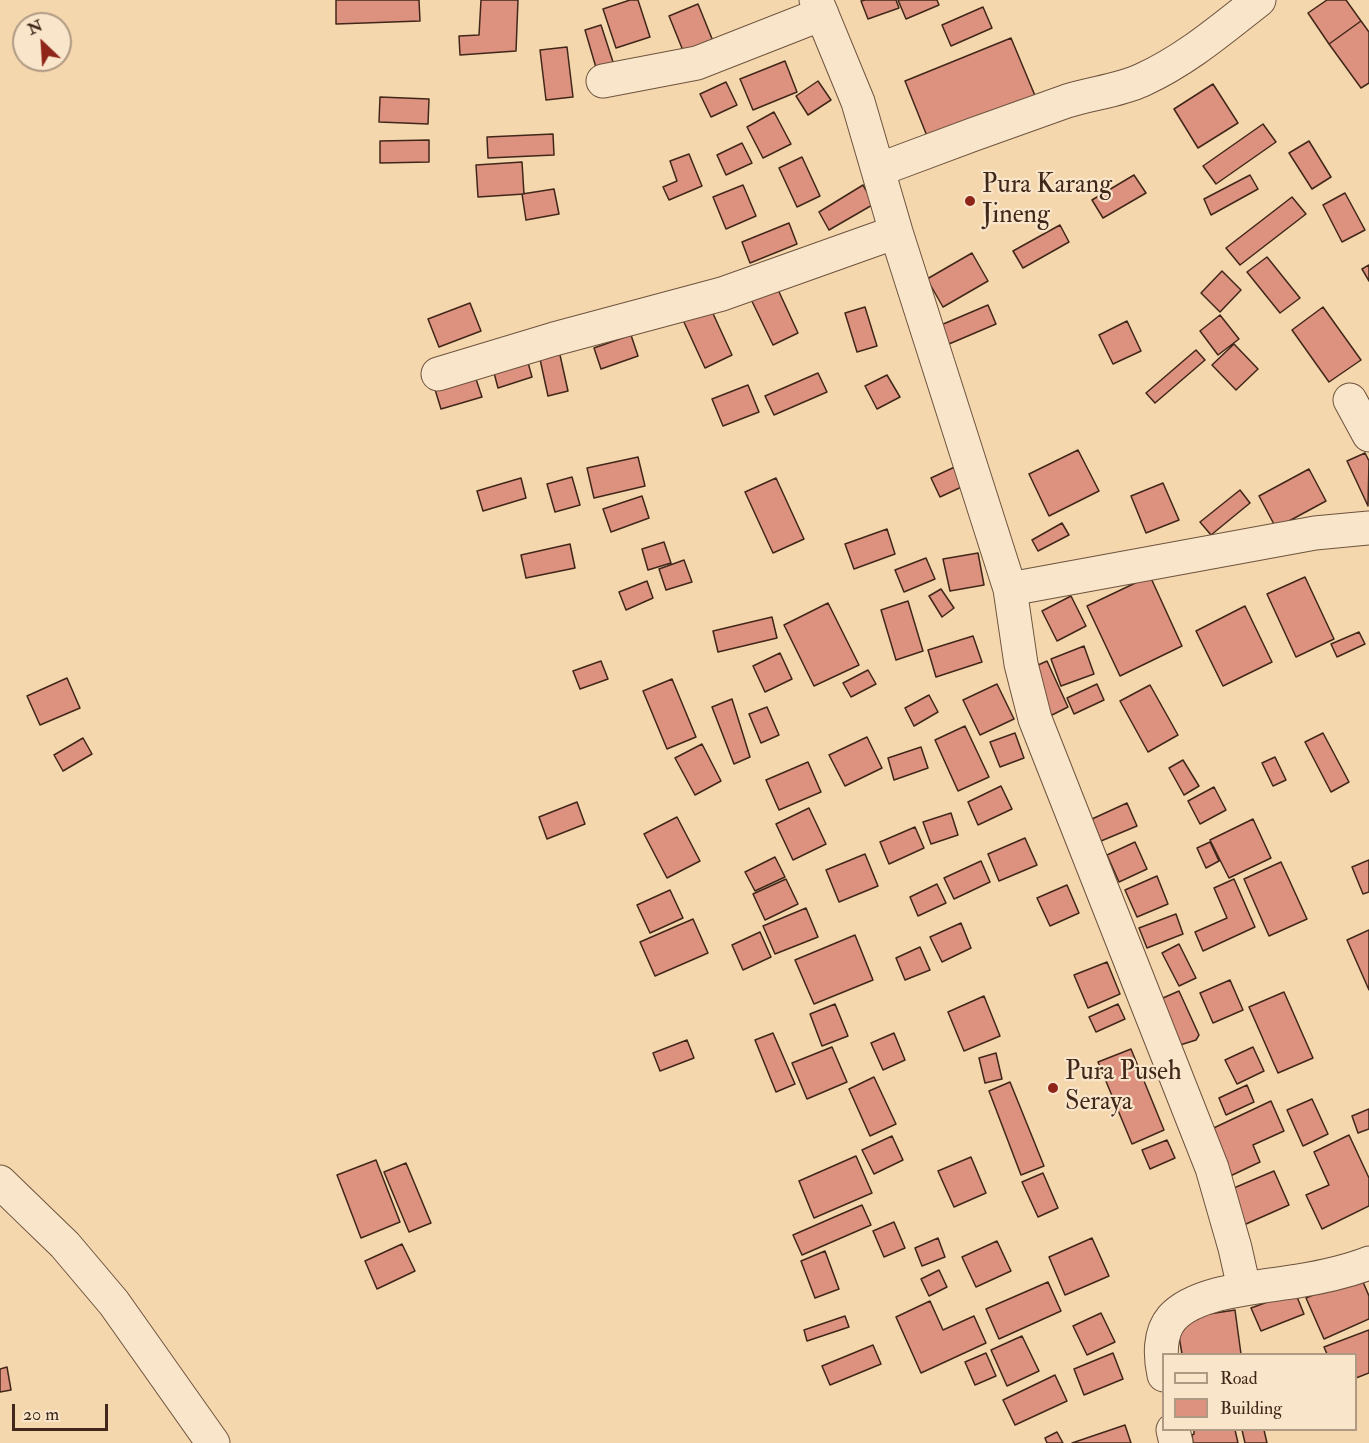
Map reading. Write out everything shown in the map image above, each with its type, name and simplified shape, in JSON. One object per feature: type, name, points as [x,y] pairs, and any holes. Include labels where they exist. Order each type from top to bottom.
[{"type":"street","points":[[878,170],[988,128],[1077,98],[1102,93],[1141,80],[1191,54],[1259,0]]},
{"type":"street","points":[[603,81],[697,63],[819,7],[858,102],[896,232],[1010,589],[1021,664],[1035,718],[1212,1168],[1244,1288]]},
{"type":"street","points":[[438,374],[576,333],[722,294],[896,232]]},
{"type":"street","points":[[1350,400],[1369,435]]},
{"type":"street","points":[[1010,589],[1315,533],[1369,528]]},
{"type":"street","points":[[0,1182],[65,1245],[114,1304],[213,1443]]},
{"type":"street","points":[[1163,1353],[1162,1339],[1172,1318],[1195,1303],[1244,1288],[1300,1281],[1349,1271],[1369,1263]]},
{"type":"building","points":[[336,0],[419,0],[420,21],[336,24]]},
{"type":"building","points":[[481,0],[518,0],[516,51],[460,55],[459,36],[479,35]]},
{"type":"building","points":[[630,0],[638,0],[650,37],[616,48],[603,9]]},
{"type":"building","points":[[896,0],[899,8],[868,19],[861,1]]},
{"type":"building","points":[[898,0],[937,0],[939,5],[906,19]]},
{"type":"building","points":[[1327,0],[1346,0],[1361,21],[1329,44],[1308,13]]},
{"type":"building","points":[[698,4],[717,51],[688,63],[669,16]]},
{"type":"building","points":[[983,7],[992,28],[951,46],[942,25]]},
{"type":"building","points":[[1361,21],[1369,32],[1369,83],[1361,88],[1329,44]]},
{"type":"building","points":[[601,25],[614,65],[597,71],[585,30]]},
{"type":"building","points":[[1011,38],[1036,98],[929,141],[905,81]]},
{"type":"building","points":[[567,47],[573,97],[546,100],[540,50]]},
{"type":"building","points":[[785,61],[797,92],[753,110],[740,79]]},
{"type":"building","points":[[818,81],[831,100],[808,115],[796,96]]},
{"type":"building","points":[[726,82],[737,105],[711,117],[700,94]]},
{"type":"building","points":[[1213,84],[1238,123],[1198,148],[1174,109]]},
{"type":"building","points":[[380,97],[429,99],[428,124],[379,122]]},
{"type":"building","points":[[774,112],[791,144],[763,158],[747,127]]},
{"type":"building","points":[[1263,124],[1276,142],[1216,184],[1203,166]]},
{"type":"building","points":[[553,134],[554,155],[488,158],[487,137]]},
{"type":"building","points":[[429,140],[429,162],[380,163],[380,141]]},
{"type":"building","points":[[1309,141],[1331,177],[1312,189],[1289,153]]},
{"type":"building","points":[[742,143],[752,163],[726,175],[717,155]]},
{"type":"building","points":[[689,154],[702,186],[669,200],[663,187],[677,181],[670,161]]},
{"type":"building","points":[[802,157],[820,196],[797,207],[779,168]]},
{"type":"building","points":[[522,162],[524,194],[478,197],[476,165]]},
{"type":"building","points":[[1134,175],[1146,193],[1103,218],[1092,200]]},
{"type":"building","points":[[1250,175],[1258,189],[1211,215],[1204,199]]},
{"type":"building","points":[[743,185],[756,216],[726,229],[713,197]]},
{"type":"building","points":[[863,185],[874,204],[829,230],[819,212]]},
{"type":"building","points":[[554,189],[559,214],[526,220],[522,194]]},
{"type":"building","points":[[1345,193],[1365,230],[1342,242],[1323,205]]},
{"type":"building","points":[[1292,197],[1306,214],[1240,265],[1226,248]]},
{"type":"building","points":[[789,223],[797,244],[750,263],[742,242]]},
{"type":"building","points":[[1060,225],[1069,242],[1023,268],[1013,251]]},
{"type":"building","points":[[972,253],[988,281],[943,307],[927,279]]},
{"type":"building","points":[[1267,257],[1300,298],[1280,313],[1247,272]]},
{"type":"building","points":[[1369,265],[1369,281],[1362,269]]},
{"type":"building","points":[[1222,271],[1241,290],[1220,312],[1201,293]]},
{"type":"building","points":[[774,281],[798,333],[773,345],[748,293]]},
{"type":"building","points":[[470,303],[481,331],[439,347],[428,319]]},
{"type":"building","points":[[988,305],[996,324],[949,344],[941,325]]},
{"type":"building","points":[[710,307],[732,355],[705,368],[683,320]]},
{"type":"building","points":[[865,307],[877,346],[857,352],[845,313]]},
{"type":"building","points":[[1323,307],[1361,360],[1329,382],[1292,330]]},
{"type":"building","points":[[1220,315],[1239,339],[1218,355],[1200,331]]},
{"type":"building","points":[[1127,321],[1141,351],[1113,364],[1099,335]]},
{"type":"building","points":[[631,335],[638,356],[601,369],[594,348]]},
{"type":"building","points":[[1234,344],[1258,369],[1236,390],[1212,365]]},
{"type":"building","points":[[558,346],[568,391],[548,396],[538,350]]},
{"type":"building","points":[[1196,350],[1205,360],[1155,403],[1146,393]]},
{"type":"building","points":[[527,359],[532,377],[498,388],[493,369]]},
{"type":"building","points":[[473,370],[482,397],[441,409],[433,383]]},
{"type":"building","points":[[818,373],[827,392],[774,415],[765,396]]},
{"type":"building","points":[[887,375],[900,397],[877,409],[865,386]]},
{"type":"building","points":[[748,385],[759,412],[723,426],[712,399]]},
{"type":"building","points":[[1078,450],[1099,491],[1049,516],[1029,474]]},
{"type":"building","points":[[1365,453],[1369,461],[1368,506],[1347,461]]},
{"type":"building","points":[[638,457],[645,486],[594,498],[587,468]]},
{"type":"building","points":[[959,465],[968,484],[940,497],[931,478]]},
{"type":"building","points":[[1309,469],[1326,501],[1276,528],[1259,496]]},
{"type":"building","points":[[572,477],[580,505],[555,512],[547,484]]},
{"type":"building","points":[[521,478],[526,498],[483,511],[477,491]]},
{"type":"building","points":[[776,478],[804,539],[773,553],[745,492]]},
{"type":"building","points":[[1163,483],[1179,520],[1146,533],[1131,496]]},
{"type":"building","points":[[1240,490],[1250,503],[1211,535],[1200,522]]},
{"type":"building","points":[[642,496],[649,518],[611,532],[603,509]]},
{"type":"building","points":[[1062,523],[1069,535],[1038,551],[1032,540]]},
{"type":"building","points":[[887,529],[895,554],[854,569],[845,544]]},
{"type":"building","points":[[664,542],[671,563],[648,570],[642,549]]},
{"type":"building","points":[[570,544],[575,568],[526,578],[521,555]]},
{"type":"building","points":[[978,553],[984,585],[950,591],[943,559]]},
{"type":"building","points":[[926,558],[935,579],[904,592],[895,570]]},
{"type":"building","points":[[684,560],[692,582],[666,590],[659,569]]},
{"type":"building","points":[[1150,576],[1182,646],[1120,676],[1087,606]]},
{"type":"building","points":[[1305,577],[1334,639],[1296,657],[1267,594]]},
{"type":"building","points":[[647,581],[653,598],[626,610],[619,592]]},
{"type":"building","points":[[941,589],[954,608],[942,617],[929,596]]},
{"type":"building","points":[[1071,596],[1086,626],[1057,641],[1042,611]]},
{"type":"building","points":[[908,601],[923,651],[896,660],[881,610]]},
{"type":"building","points":[[828,603],[859,665],[814,686],[784,625]]},
{"type":"building","points":[[1245,606],[1272,662],[1223,686],[1196,631]]},
{"type":"building","points":[[772,617],[777,638],[718,652],[713,631]]},
{"type":"building","points":[[1359,632],[1365,644],[1337,657],[1331,644]]},
{"type":"building","points":[[973,636],[982,662],[936,677],[928,650]]},
{"type":"building","points":[[1084,646],[1094,674],[1061,686],[1051,659]]},
{"type":"building","points":[[780,653],[792,679],[765,692],[753,666]]},
{"type":"building","points":[[601,661],[608,679],[580,689],[573,671]]},
{"type":"building","points":[[1047,661],[1068,707],[1048,717],[1027,670]]},
{"type":"building","points":[[868,670],[876,684],[851,697],[843,683]]},
{"type":"building","points":[[67,678],[80,708],[40,725],[27,696]]},
{"type":"building","points":[[672,679],[696,737],[667,749],[643,691]]},
{"type":"building","points":[[997,684],[1014,719],[980,735],[963,700]]},
{"type":"building","points":[[1097,684],[1104,700],[1074,714],[1067,698]]},
{"type":"building","points":[[1150,685],[1178,735],[1148,752],[1120,701]]},
{"type":"building","points":[[929,695],[938,712],[914,726],[905,708]]},
{"type":"building","points":[[732,699],[750,757],[734,764],[712,707]]},
{"type":"building","points":[[767,707],[779,735],[761,743],[749,714]]},
{"type":"building","points":[[965,726],[989,777],[958,791],[935,740]]},
{"type":"building","points":[[1015,733],[1024,758],[1000,767],[990,742]]},
{"type":"building","points":[[1323,733],[1349,782],[1331,792],[1305,742]]},
{"type":"building","points":[[867,737],[882,768],[845,786],[829,755]]},
{"type":"building","points":[[83,738],[92,754],[63,771],[54,755]]},
{"type":"building","points":[[702,744],[721,781],[695,795],[675,758]]},
{"type":"building","points":[[921,747],[928,768],[894,780],[888,758]]},
{"type":"building","points":[[1275,757],[1286,780],[1273,786],[1262,763]]},
{"type":"building","points":[[1183,760],[1199,786],[1184,795],[1169,768]]},
{"type":"building","points":[[808,762],[821,792],[779,810],[766,780]]},
{"type":"building","points":[[1001,786],[1012,809],[978,825],[968,802]]},
{"type":"building","points":[[1214,787],[1226,810],[1200,824],[1188,801]]},
{"type":"building","points":[[577,802],[585,824],[547,839],[539,817]]},
{"type":"building","points":[[1127,803],[1137,826],[1101,841],[1092,819]]},
{"type":"building","points":[[809,808],[826,844],[793,860],[776,824]]},
{"type":"building","points":[[951,813],[958,835],[931,844],[923,822]]},
{"type":"building","points":[[677,817],[700,861],[667,878],[644,834]]},
{"type":"building","points":[[1253,819],[1271,858],[1229,878],[1210,840]]},
{"type":"building","points":[[915,827],[924,848],[889,864],[880,842]]},
{"type":"building","points":[[1025,838],[1037,865],[999,881],[988,854]]},
{"type":"building","points":[[1135,842],[1147,869],[1119,882],[1107,855]]},
{"type":"building","points":[[1210,842],[1219,861],[1206,868],[1197,848]]},
{"type":"building","points":[[865,854],[878,886],[839,902],[826,870]]},
{"type":"building","points":[[775,857],[785,877],[755,891],[745,872]]},
{"type":"building","points":[[1369,860],[1369,892],[1363,894],[1352,867]]},
{"type":"building","points":[[981,861],[990,882],[954,899],[944,878]]},
{"type":"building","points":[[1281,862],[1307,919],[1269,936],[1244,879]]},
{"type":"building","points":[[1157,876],[1168,904],[1137,917],[1125,890]]},
{"type":"building","points":[[786,879],[798,904],[765,920],[753,894]]},
{"type":"building","points":[[1234,879],[1255,927],[1203,951],[1195,932],[1227,918],[1214,888]]},
{"type":"building","points":[[937,884],[946,903],[918,916],[910,897]]},
{"type":"building","points":[[1067,885],[1079,913],[1050,926],[1037,898]]},
{"type":"building","points":[[670,890],[683,918],[650,933],[637,905]]},
{"type":"building","points":[[806,908],[818,937],[775,954],[763,926]]},
{"type":"building","points":[[1176,914],[1183,934],[1147,948],[1139,928]]},
{"type":"building","points":[[693,919],[708,953],[655,976],[640,942]]},
{"type":"building","points":[[961,923],[971,948],[942,962],[930,937]]},
{"type":"building","points":[[1369,930],[1369,990],[1347,940]]},
{"type":"building","points":[[760,932],[771,957],[743,970],[732,945]]},
{"type":"building","points":[[855,935],[873,980],[814,1004],[795,960]]},
{"type":"building","points":[[1179,944],[1196,978],[1179,986],[1162,953]]},
{"type":"building","points":[[920,947],[930,970],[905,980],[896,958]]},
{"type":"building","points":[[1107,962],[1120,994],[1088,1008],[1074,975]]},
{"type":"building","points":[[1230,980],[1243,1010],[1213,1023],[1200,993]]},
{"type":"building","points":[[1179,991],[1199,1035],[1196,1040],[1177,1046],[1156,1001]]},
{"type":"building","points":[[1284,992],[1313,1058],[1278,1073],[1249,1007]]},
{"type":"building","points":[[984,996],[1000,1036],[964,1051],[948,1012]]},
{"type":"building","points":[[835,1004],[848,1036],[822,1046],[810,1014]]},
{"type":"building","points":[[1118,1004],[1125,1019],[1096,1032],[1089,1017]]},
{"type":"building","points":[[773,1033],[795,1084],[776,1092],[755,1040]]},
{"type":"building","points":[[894,1033],[905,1060],[883,1070],[871,1043]]},
{"type":"building","points":[[687,1040],[694,1058],[660,1071],[653,1053]]},
{"type":"building","points":[[832,1047],[847,1082],[807,1099],[792,1063]]},
{"type":"building","points":[[1253,1047],[1264,1071],[1237,1084],[1225,1060]]},
{"type":"building","points":[[1131,1049],[1164,1130],[1132,1144],[1098,1062]]},
{"type":"building","points":[[996,1053],[1002,1079],[985,1083],[979,1058]]},
{"type":"building","points":[[874,1077],[896,1124],[870,1136],[849,1089]]},
{"type":"building","points":[[1010,1082],[1044,1166],[1021,1175],[989,1091]]},
{"type":"building","points":[[1247,1085],[1254,1102],[1226,1115],[1219,1098]]},
{"type":"building","points":[[1312,1099],[1328,1134],[1303,1146],[1287,1110]]},
{"type":"building","points":[[1271,1101],[1284,1131],[1253,1145],[1260,1162],[1226,1178],[1203,1133]]},
{"type":"building","points":[[1369,1109],[1369,1129],[1358,1133],[1352,1116]]},
{"type":"building","points":[[1349,1135],[1369,1178],[1369,1206],[1322,1229],[1306,1195],[1329,1185],[1314,1152]]},
{"type":"building","points":[[892,1136],[903,1160],[874,1174],[862,1150]]},
{"type":"building","points":[[1167,1140],[1175,1158],[1150,1169],[1142,1150]]},
{"type":"building","points":[[856,1156],[872,1193],[814,1218],[799,1181]]},
{"type":"building","points":[[971,1157],[986,1193],[954,1207],[938,1171]]},
{"type":"building","points":[[376,1160],[400,1222],[361,1238],[337,1175]]},
{"type":"building","points":[[406,1163],[431,1223],[409,1232],[384,1172]]},
{"type":"building","points":[[1274,1171],[1289,1205],[1237,1228],[1222,1193]]},
{"type":"building","points":[[1043,1173],[1058,1208],[1038,1217],[1022,1182]]},
{"type":"building","points":[[862,1205],[871,1225],[802,1255],[793,1235]]},
{"type":"building","points":[[894,1222],[905,1248],[884,1257],[873,1231]]},
{"type":"building","points":[[938,1238],[945,1257],[922,1266],[915,1248]]},
{"type":"building","points":[[1092,1238],[1109,1276],[1065,1295],[1049,1257]]},
{"type":"building","points":[[997,1241],[1011,1271],[976,1287],[962,1257]]},
{"type":"building","points":[[402,1244],[415,1271],[377,1289],[365,1261]]},
{"type":"building","points":[[825,1251],[839,1289],[815,1298],[801,1261]]},
{"type":"building","points":[[939,1270],[947,1287],[929,1296],[921,1279]]},
{"type":"building","points":[[1360,1275],[1369,1296],[1369,1319],[1324,1339],[1306,1298]]},
{"type":"building","points":[[1048,1282],[1061,1311],[999,1339],[986,1309]]},
{"type":"building","points":[[1295,1292],[1304,1314],[1261,1331],[1251,1308]]},
{"type":"building","points":[[930,1301],[943,1330],[974,1316],[986,1343],[921,1373],[896,1317]]},
{"type":"building","points":[[1235,1310],[1241,1353],[1182,1353],[1176,1319]]},
{"type":"building","points":[[1101,1313],[1115,1342],[1087,1355],[1073,1326]]},
{"type":"building","points":[[845,1316],[849,1327],[807,1341],[804,1330]]},
{"type":"building","points":[[1369,1330],[1369,1373],[1357,1378],[1357,1353],[1327,1353],[1324,1347]]},
{"type":"building","points":[[1022,1336],[1039,1371],[1007,1386],[991,1350]]},
{"type":"building","points":[[873,1345],[881,1364],[830,1385],[822,1366]]},
{"type":"building","points":[[986,1353],[996,1376],[975,1385],[965,1362]]},
{"type":"building","points":[[1113,1353],[1123,1379],[1084,1395],[1074,1369]]},
{"type":"building","points":[[7,1367],[11,1390],[0,1392],[0,1369]]},
{"type":"building","points":[[1055,1375],[1067,1401],[1015,1425],[1003,1400]]},
{"type":"building","points":[[1125,1425],[1131,1443],[1072,1443]]},
{"type":"building","points":[[1194,1431],[1235,1431],[1238,1443],[1193,1443],[1192,1435]]},
{"type":"building","points":[[1242,1431],[1264,1431],[1267,1443],[1245,1443]]},
{"type":"building","points":[[1057,1432],[1063,1443],[1047,1443],[1045,1438]]},
{"type":"place","name":"Pura Karang Jineng","points":[[970,201]]},
{"type":"place","name":"Pura Puseh Seraya","points":[[1053,1088]]}]
